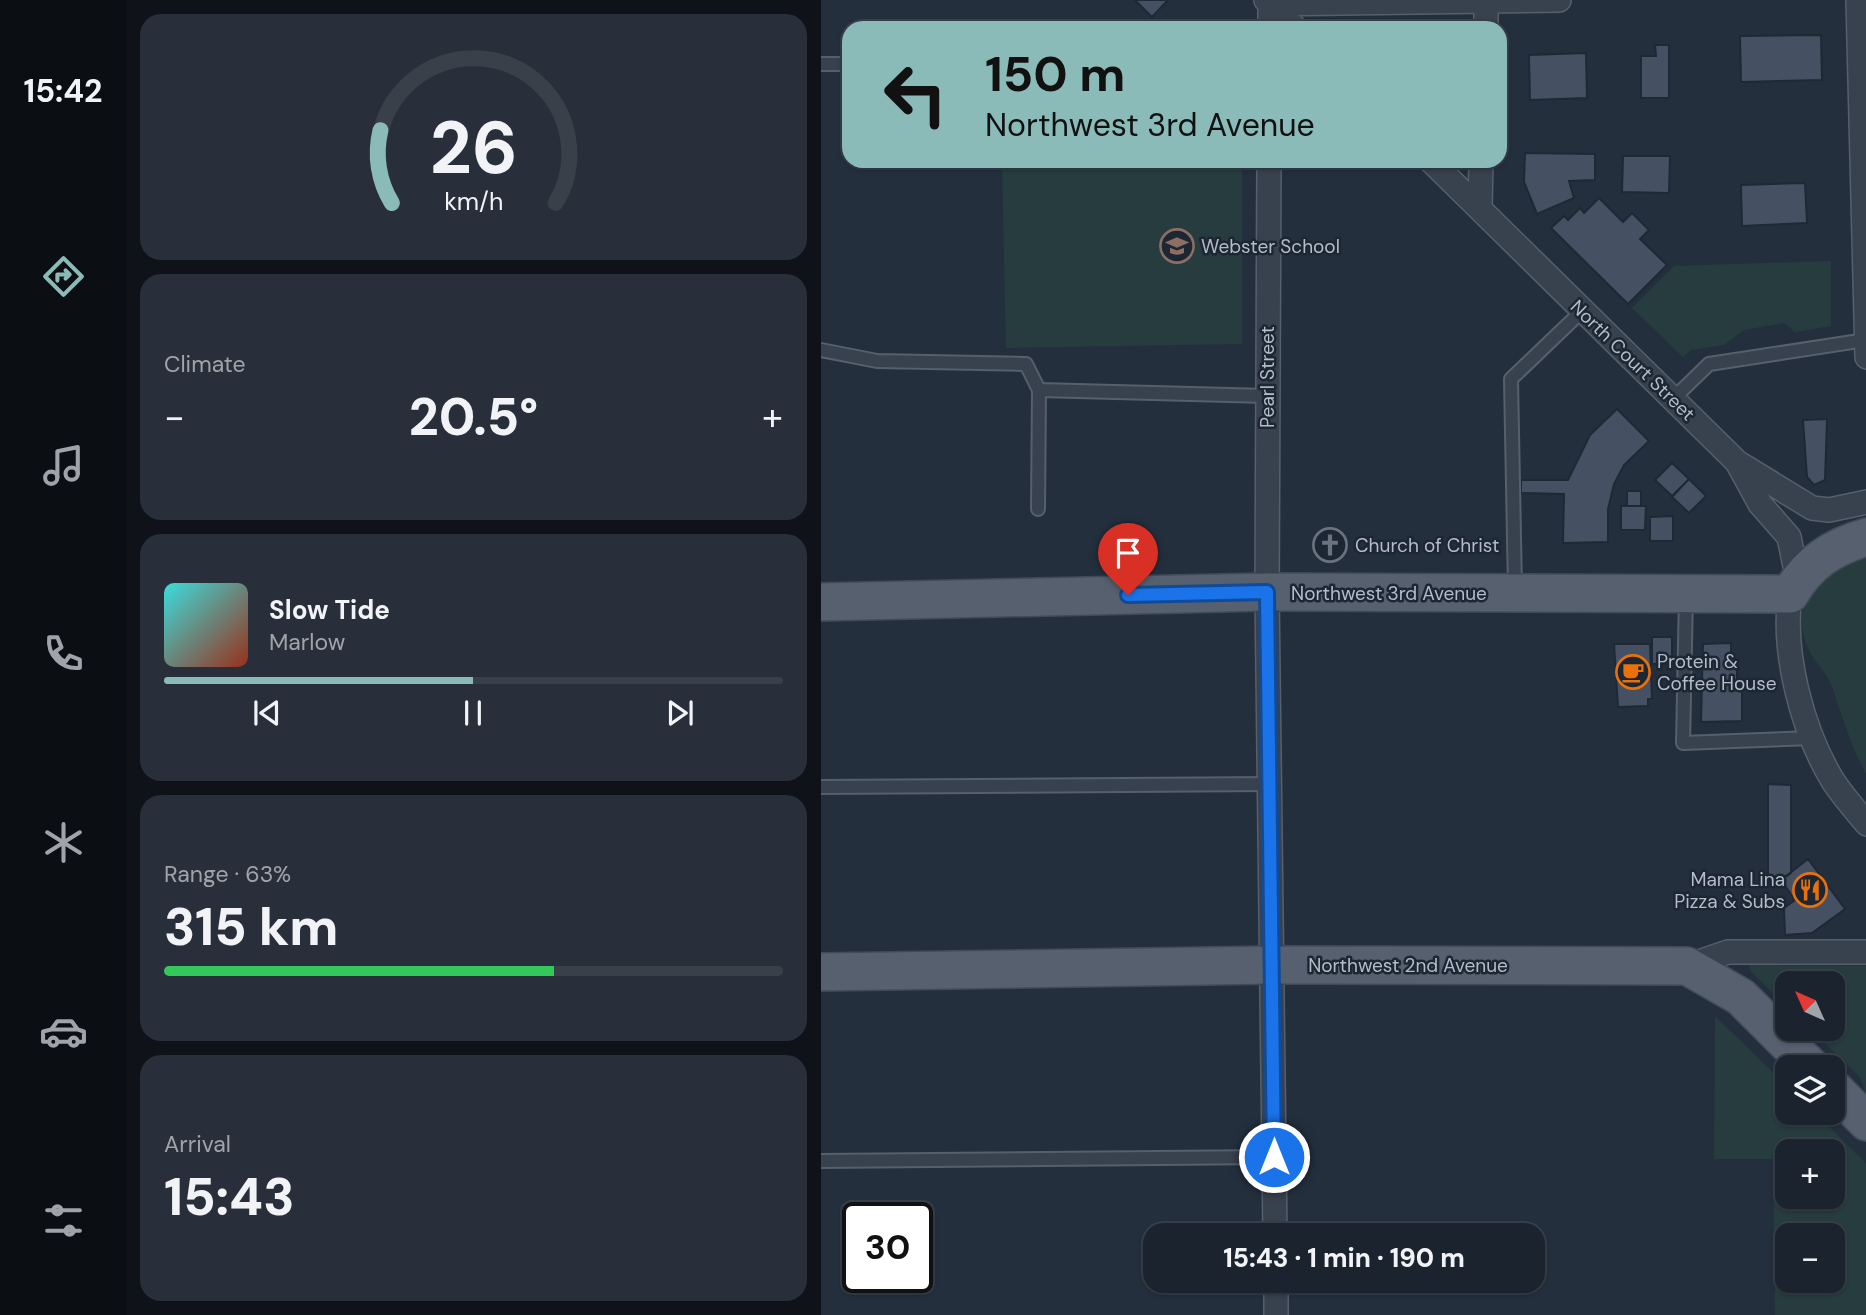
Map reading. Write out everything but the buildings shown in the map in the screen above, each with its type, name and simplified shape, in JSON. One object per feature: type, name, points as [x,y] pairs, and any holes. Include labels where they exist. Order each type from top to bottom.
[{"type":"main road","points":[[1794,587],[1823,555],[1866,537]]},
{"type":"main road","name":"Northwest 3rd Avenue","points":[[821,602],[1267,592],[1686,595],[1794,587]]},
{"type":"main road","name":"Northwest 2nd Avenue","points":[[821,972],[1273,965],[1687,966]]},
{"type":"main road","points":[[1687,966],[1741,997],[1799,1055]]},
{"type":"main road","points":[[1845,1100],[1866,1122]]},
{"type":"street","points":[[1268,2],[1559,0]]},
{"type":"street","points":[[1858,0],[1866,357]]},
{"type":"street","points":[[1268,2],[1269,21]]},
{"type":"street","points":[[1268,2],[1288,21]]},
{"type":"street","points":[[1485,21],[1486,2]]},
{"type":"street","name":"Pearl Street","points":[[1269,168],[1267,592],[1275,1223]]},
{"type":"street","name":"North Court Street","points":[[1438,168],[1737,462],[1760,504],[1789,537],[1794,587],[1786,624],[1789,656],[1813,738],[1834,782],[1866,824]]},
{"type":"street","points":[[1480,208],[1481,168]]},
{"type":"street","points":[[1737,462],[1812,508],[1829,510],[1856,504]]},
{"type":"street","points":[[1823,555],[1866,485]]},
{"type":"street","name":"Northwest 2nd Avenue","points":[[1687,966],[1728,952],[1866,952]]},
{"type":"street","points":[[1276,1293],[1277,1315]]},
{"type":"lane","points":[[821,64],[842,64]]},
{"type":"lane","points":[[1515,594],[1511,379],[1582,310]]},
{"type":"lane","points":[[1673,399],[1709,364],[1866,341]]},
{"type":"lane","points":[[821,349],[877,361],[1026,364],[1039,390],[1038,509]]},
{"type":"lane","points":[[1039,390],[1267,396]]},
{"type":"lane","points":[[1686,595],[1683,743],[1813,738]]},
{"type":"lane","points":[[821,787],[1124,788],[1271,784]]},
{"type":"lane","points":[[821,1161],[1274,1157]]},
{"type":"green space","points":[[1002,168],[1242,168],[1242,344],[1006,348]]},
{"type":"green space","points":[[1831,261],[1831,326],[1795,332],[1784,323],[1744,330],[1724,345],[1691,350],[1683,357],[1632,308],[1674,266]]},
{"type":"green space","points":[[1866,550],[1866,774],[1831,684],[1808,648],[1802,629],[1802,613],[1814,588]]},
{"type":"green space","points":[[1750,965],[1866,966],[1866,1094],[1859,1076],[1845,1063],[1845,1055],[1837,1055],[1823,1041],[1845,1041],[1845,971],[1775,971],[1775,995],[1750,971]]},
{"type":"green space","points":[[1715,1016],[1775,1074],[1775,1125],[1827,1125],[1842,1139],[1775,1139],[1775,1209],[1845,1209],[1845,1142],[1866,1163],[1866,1315],[1775,1315],[1773,1159],[1714,1159]]},
{"type":"place","name":"Webster School","points":[[1177,246]]},
{"type":"place","name":"Church of Christ","points":[[1330,545]]},
{"type":"place","name":"Protein & Coffee House","points":[[1633,672]]},
{"type":"place","name":"Mama Lina Pizza & Subs","points":[[1810,890]]},
{"type":"route","points":[[1128,595],[1267,592],[1274,1157]]}]
